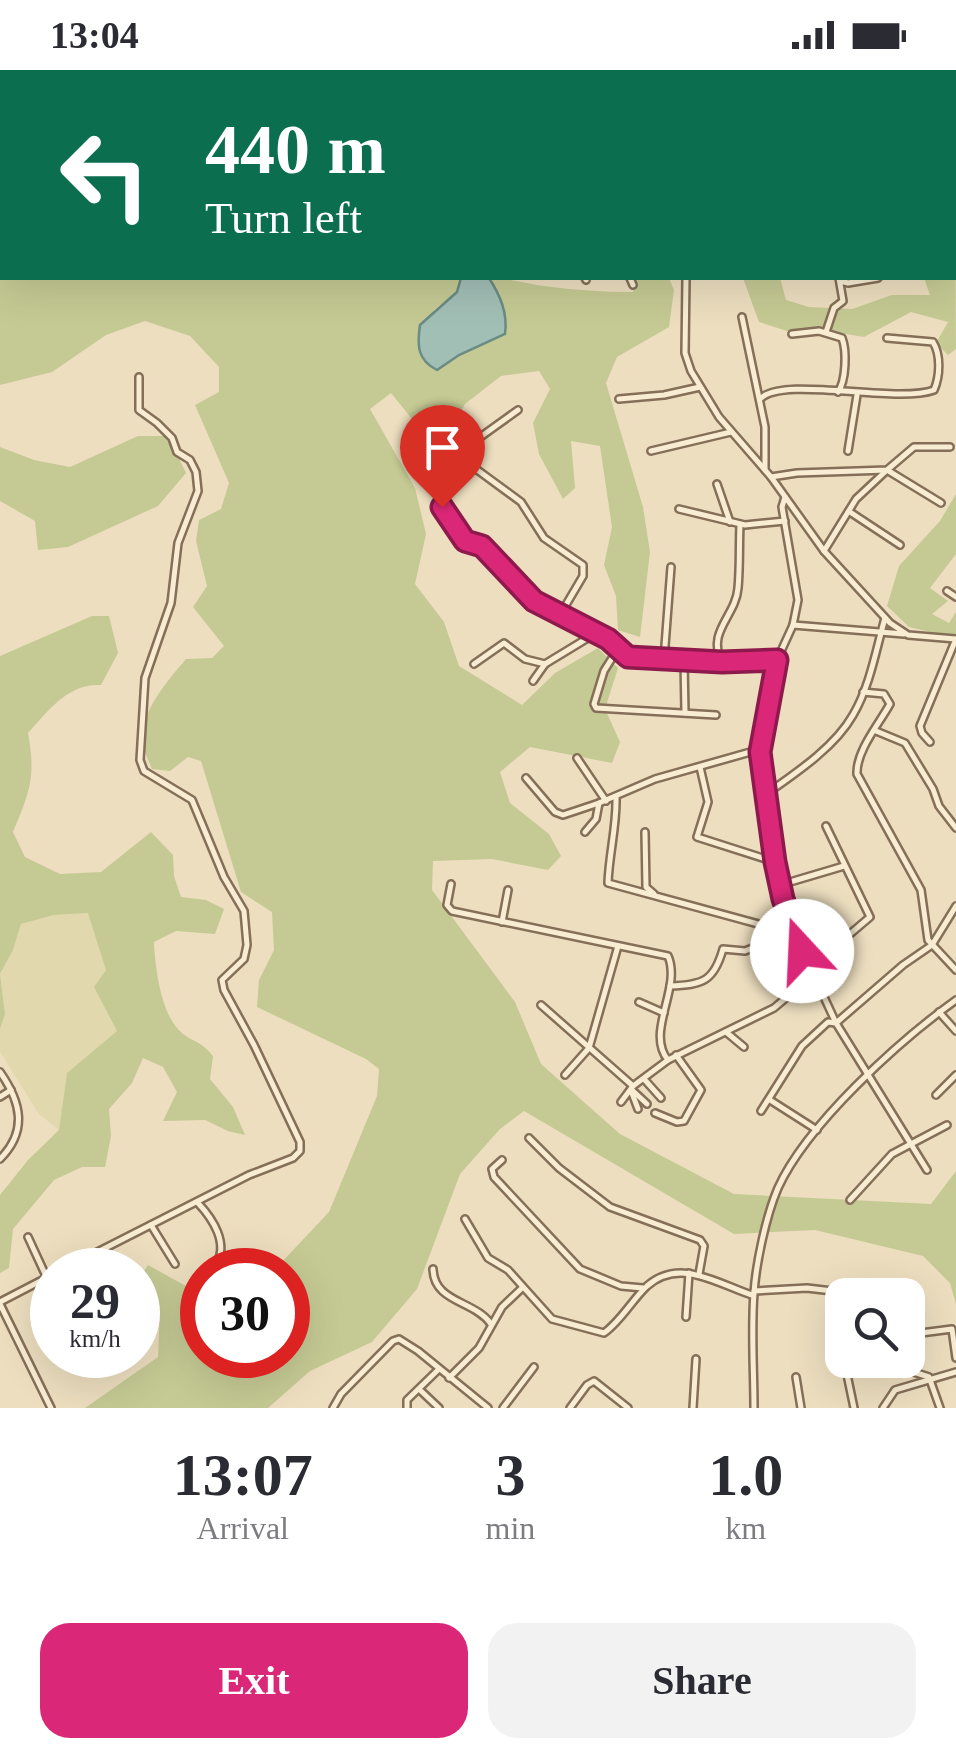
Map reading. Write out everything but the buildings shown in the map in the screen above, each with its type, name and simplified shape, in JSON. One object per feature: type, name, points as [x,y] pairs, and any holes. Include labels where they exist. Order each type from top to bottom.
[{"type":"street","points":[[686,280],[683,344],[700,387],[824,550],[885,618],[908,635]]},
{"type":"street","points":[[826,332],[834,308],[843,301],[840,280]]},
{"type":"street","points":[[742,317],[765,428],[766,470]]},
{"type":"street","points":[[792,334],[826,332],[842,338],[846,348],[838,392]]},
{"type":"street","points":[[760,399],[775,390],[857,395],[918,394],[936,388],[939,372],[933,342],[887,338]]},
{"type":"street","points":[[107,1248],[249,1175],[293,1158],[300,1151],[300,1142],[224,990],[222,980],[244,959],[244,911],[224,876],[192,800],[144,771],[140,760],[145,678],[171,602],[178,543],[198,491],[190,460],[177,452],[172,438],[157,422],[139,410],[139,376]]},
{"type":"street","points":[[619,399],[700,387]]},
{"type":"street","points":[[848,451],[857,395]]},
{"type":"street","points":[[518,410],[472,443],[469,450],[476,469],[521,502],[544,538],[584,565],[583,576],[560,615]]},
{"type":"street","points":[[651,451],[731,432]]},
{"type":"street","points":[[824,550],[856,499],[914,446],[950,448]]},
{"type":"street","points":[[772,477],[887,470],[941,503]]},
{"type":"street","points":[[717,484],[730,522]]},
{"type":"street","points":[[785,497],[782,506],[798,600],[793,625],[777,660],[760,749],[775,862],[792,934],[836,1024],[927,1170]]},
{"type":"street","points":[[442,507],[465,541],[482,546],[534,601],[596,633],[625,655],[684,661],[777,660]]},
{"type":"street","points":[[679,509],[740,524],[763,526],[785,521]]},
{"type":"street","points":[[850,512],[900,545]]},
{"type":"street","points":[[722,662],[717,650],[718,634],[738,592],[740,524]]},
{"type":"street","points":[[664,659],[671,567]]},
{"type":"street","points":[[947,591],[956,597]]},
{"type":"street","points":[[766,794],[840,732],[852,717],[885,618]]},
{"type":"street","points":[[793,625],[956,639],[920,726],[930,742]]},
{"type":"street","points":[[533,681],[545,664],[596,633]]},
{"type":"street","points":[[474,664],[504,643],[525,659],[545,664]]},
{"type":"street","points":[[619,647],[604,670],[596,708],[716,715]]},
{"type":"street","points":[[684,661],[685,714]]},
{"type":"street","points":[[863,692],[884,694],[889,700],[876,731],[862,751],[857,774],[921,890],[928,940],[956,970]]},
{"type":"street","points":[[876,731],[906,745],[939,806],[956,828]]},
{"type":"street","points":[[526,778],[558,814],[603,802],[645,782],[760,749]]},
{"type":"street","points":[[577,758],[603,802]]},
{"type":"street","points":[[700,767],[708,802],[696,837],[775,862]]},
{"type":"street","points":[[616,797],[608,883],[792,934]]},
{"type":"street","points":[[585,832],[603,802]]},
{"type":"street","points":[[620,1102],[632,1088],[676,1055],[774,1008],[870,917],[826,826]]},
{"type":"street","points":[[645,832],[646,887],[656,895]]},
{"type":"street","points":[[780,885],[844,866]]},
{"type":"street","points":[[452,884],[447,904],[452,911],[668,956],[670,986],[662,1052],[668,1060]]},
{"type":"street","points":[[502,922],[508,890]]},
{"type":"street","points":[[836,1024],[932,945],[956,906]]},
{"type":"street","points":[[670,986],[686,986],[711,977],[725,948],[745,951],[792,934]]},
{"type":"street","points":[[565,1075],[590,1048],[618,946]]},
{"type":"street","points":[[754,1408],[754,1293],[758,1262],[778,1188],[817,1130],[866,1076],[956,1000]]},
{"type":"street","points":[[639,1002],[664,1013]]},
{"type":"street","points":[[541,1005],[647,1104]]},
{"type":"street","points":[[939,1012],[956,1031]]},
{"type":"street","points":[[761,1111],[802,1046],[828,1022],[836,1024]]},
{"type":"street","points":[[726,1032],[744,1047]]},
{"type":"street","points":[[655,1113],[684,1121],[701,1090],[676,1055]]},
{"type":"street","points":[[0,1072],[11,1090],[18,1127],[12,1146],[0,1158]]},
{"type":"street","points":[[936,1095],[956,1075]]},
{"type":"street","points":[[644,1080],[662,1098]]},
{"type":"street","points":[[632,1088],[638,1109]]},
{"type":"street","points":[[0,1098],[11,1090]]},
{"type":"street","points":[[770,1100],[817,1130]]},
{"type":"street","points":[[850,1200],[876,1170],[908,1143],[947,1125]]},
{"type":"street","points":[[529,1138],[610,1207],[700,1240],[704,1246],[699,1274]]},
{"type":"street","points":[[502,1160],[492,1168],[492,1174],[580,1269],[621,1286],[643,1288]]},
{"type":"street","points":[[198,1203],[222,1248]]},
{"type":"street","points":[[465,1219],[488,1258],[508,1270],[556,1322],[601,1334],[610,1329],[643,1288],[670,1275],[699,1274],[754,1293],[825,1290]]},
{"type":"street","points":[[151,1225],[175,1264]]},
{"type":"street","points":[[28,1237],[34,1248]]},
{"type":"street","points":[[434,1269],[434,1281],[440,1292],[491,1320]]},
{"type":"street","points":[[686,1316],[689,1272]]},
{"type":"street","points":[[30,1287],[0,1303],[51,1408]]},
{"type":"street","points":[[449,1378],[479,1348],[491,1320],[522,1288]]},
{"type":"street","points":[[925,1333],[952,1330],[956,1358]]},
{"type":"street","points":[[336,1407],[342,1394],[396,1340],[418,1350],[488,1408]]},
{"type":"street","points":[[694,1408],[696,1359]]},
{"type":"street","points":[[503,1408],[534,1367]]},
{"type":"street","points":[[406,1407],[408,1400],[439,1369]]},
{"type":"street","points":[[883,1408],[896,1390],[956,1372]]},
{"type":"street","points":[[925,1375],[932,1380],[940,1408]]},
{"type":"street","points":[[796,1377],[801,1408]]},
{"type":"street","points":[[848,1378],[854,1408]]},
{"type":"street","points":[[570,1408],[586,1385],[594,1381],[628,1408]]},
{"type":"street","points":[[420,1390],[439,1408]]},
{"type":"shaded area","points":[[89,913],[107,970],[95,987],[117,1031],[67,1073],[59,1130],[39,1114],[0,1052],[0,1029],[5,1014],[0,974],[21,924],[54,915]]},
{"type":"green space","points":[[0,280],[460,280],[457,292],[434,310],[437,370],[505,334],[499,293],[490,280],[633,292],[634,280],[670,280],[674,290],[669,327],[617,357],[606,383],[643,507],[650,552],[640,637],[618,630],[616,596],[604,565],[612,527],[600,446],[571,441],[575,488],[563,499],[539,454],[533,423],[550,389],[539,371],[501,376],[465,404],[438,451],[391,393],[370,409],[415,488],[426,534],[415,584],[444,622],[459,666],[522,705],[555,673],[598,648],[618,668],[605,709],[620,742],[612,763],[530,747],[500,772],[510,803],[549,834],[561,856],[548,870],[492,859],[433,861],[432,890],[515,1002],[541,1064],[620,1134],[734,1194],[931,1204],[956,1171],[956,1304],[950,1283],[923,1256],[815,1230],[734,1234],[524,1111],[500,1129],[460,1174],[417,1289],[372,1342],[310,1371],[310,1248],[295,1248],[329,1212],[377,1096],[379,1069],[366,1059],[257,1007],[259,980],[274,950],[272,912],[241,892],[201,761],[188,757],[170,771],[152,769],[143,745],[146,716],[172,676],[186,659],[212,658],[224,646],[193,607],[207,586],[196,541],[199,520],[221,509],[229,483],[195,405],[219,392],[219,367],[190,336],[145,321],[106,335],[52,372],[0,385]]},
{"type":"green space","points":[[744,280],[781,280],[786,300],[809,307],[852,309],[892,295],[930,295],[925,280],[956,280],[956,349],[948,355],[936,343],[948,322],[911,312],[864,337],[790,332],[759,322]]},
{"type":"green space","points":[[138,436],[168,436],[186,473],[158,506],[68,547],[38,550],[35,521],[0,501],[0,447],[34,460],[70,467]]},
{"type":"green space","points":[[956,494],[956,554],[930,588],[948,601],[932,614],[949,623],[956,612],[956,638],[909,627],[887,606],[899,566],[940,521]]},
{"type":"green space","points":[[92,616],[109,616],[118,653],[101,685],[69,694],[28,733],[30,784],[13,832],[25,857],[60,874],[101,872],[151,832],[173,855],[181,897],[206,900],[224,909],[215,934],[176,931],[154,942],[160,990],[169,1015],[182,1033],[213,1056],[210,1079],[233,1107],[245,1135],[205,1120],[163,1121],[177,1092],[163,1067],[143,1058],[132,1083],[109,1109],[111,1136],[105,1167],[82,1167],[54,1180],[13,1229],[9,1268],[0,1273],[0,1195],[59,1130],[67,1073],[117,1031],[94,987],[106,970],[88,913],[54,915],[21,924],[0,974],[0,656]]},
{"type":"green space","points":[[0,974],[5,1014],[0,1029]]},
{"type":"green space","points":[[160,1272],[180,1283],[180,1378],[302,1378],[268,1408],[85,1408],[128,1378],[160,1378]]},
{"type":"water","points":[[460,280],[490,280],[502,304],[505,334],[437,370],[425,362],[420,351],[420,325],[457,292]]},
{"type":"route","points":[[442,507],[465,541],[482,546],[534,601],[608,639],[628,657],[722,662],[777,660],[760,752],[775,862],[783,899],[802,951]]}]
